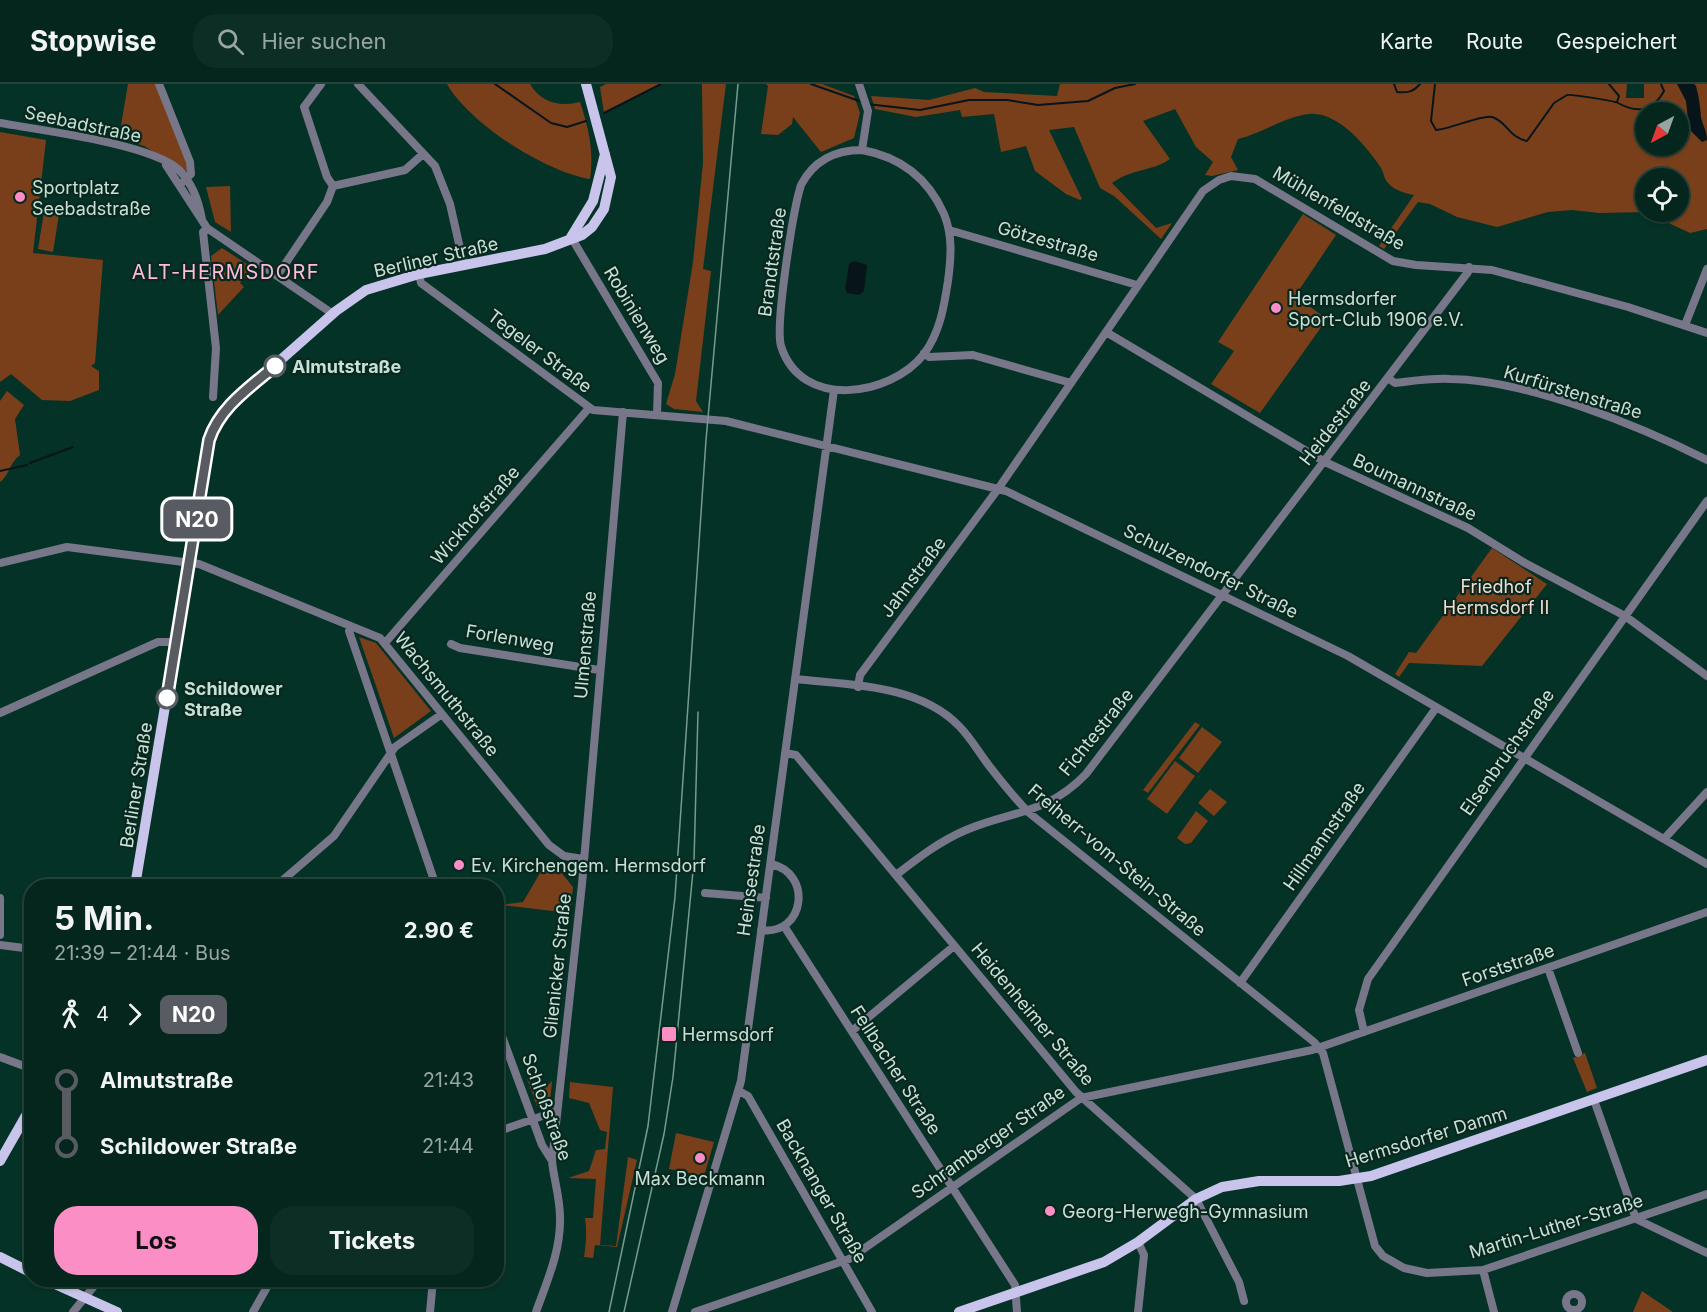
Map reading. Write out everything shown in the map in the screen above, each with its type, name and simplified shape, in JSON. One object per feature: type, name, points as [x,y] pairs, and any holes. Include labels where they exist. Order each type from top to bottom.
[{"type":"main road","points":[[571,237],[592,201],[605,154],[586,84]]},
{"type":"main road","name":"Berliner Straße","points":[[136,879],[209,440],[217,420],[234,401],[333,314],[366,290],[419,274],[545,249],[571,237]]},
{"type":"main road","name":"Hermsdorfer Damm","points":[[959,1312],[1104,1262],[1138,1242],[1197,1198],[1222,1187],[1242,1183],[1357,1179],[1707,1060]]},
{"type":"main road","points":[[0,1161],[24,1121]]},
{"type":"main road","points":[[0,1257],[24,1269]]},
{"type":"main road","points":[[61,1287],[117,1312]]},
{"type":"street","points":[[159,84],[190,162],[191,174],[183,182],[199,207],[204,224],[216,348],[213,396]]},
{"type":"street","points":[[321,84],[304,107],[327,177],[333,186]]},
{"type":"street","points":[[358,84],[435,166],[444,186],[465,266]]},
{"type":"street","points":[[859,84],[868,111],[862,150]]},
{"type":"street","name":"Seebadstraße","points":[[0,123],[118,145],[171,164],[183,182]]},
{"type":"street","name":"Brandtstraße","points":[[862,150],[890,157],[915,172],[934,196],[949,230],[951,255],[944,304],[937,330],[924,353],[906,371],[890,380],[867,388],[834,390],[812,383],[793,368],[781,346],[780,319],[801,185],[810,171],[830,155],[862,150]]},
{"type":"street","points":[[333,186],[405,170],[423,154]]},
{"type":"street","name":"Mühlenfeldstraße","points":[[998,489],[1203,191],[1219,180],[1238,176],[1264,183],[1393,261],[1416,265],[1469,267],[1542,283],[1707,333]]},
{"type":"street","points":[[277,276],[327,202],[333,186]]},
{"type":"street","points":[[204,224],[333,314]]},
{"type":"street","name":"Götzestraße","points":[[949,230],[1137,285]]},
{"type":"street","name":"Robinienweg","points":[[571,237],[658,382],[658,415]]},
{"type":"street","name":"Heidestraße","points":[[1223,595],[1389,379],[1468,272],[1469,267]]},
{"type":"street","points":[[1685,325],[1707,269]]},
{"type":"street","name":"Tegeler Straße","points":[[419,274],[421,283],[589,408],[658,415]]},
{"type":"street","name":"Boumannstraße","points":[[1106,332],[1324,462],[1468,528],[1525,563],[1625,616],[1707,676]]},
{"type":"street","points":[[924,353],[929,357],[973,355],[1071,382]]},
{"type":"street","name":"Kurfürstenstraße","points":[[1389,379],[1395,383],[1452,378],[1482,381],[1520,390],[1641,430],[1707,460]]},
{"type":"street","points":[[825,445],[834,390]]},
{"type":"street","name":"Wickhofstraße","points":[[385,643],[589,408]]},
{"type":"street","name":"Ulmenstraße","points":[[582,881],[623,412]]},
{"type":"street","name":"Schulzendorfer Straße","points":[[658,415],[726,421],[825,445],[998,489],[1050,511],[1348,656],[1707,864]]},
{"type":"street","name":"Heinsestraße","points":[[672,1312],[739,1091],[825,445]]},
{"type":"street","name":"Jahnstraße","points":[[858,687],[860,675],[998,489]]},
{"type":"street","name":"Elsenbruchstraße","points":[[1364,1032],[1359,1010],[1368,979],[1707,501]]},
{"type":"street","name":"Wachsmuthstraße","points":[[0,563],[67,547],[189,563],[206,567],[385,643],[549,845],[564,856],[583,859]]},
{"type":"street","name":"Fichtestraße","points":[[896,876],[928,851],[960,833],[984,823],[1028,812],[1058,799],[1086,774],[1223,595]]},
{"type":"street","points":[[351,627],[350,631],[390,754],[434,879]]},
{"type":"street","points":[[0,712],[158,642],[176,642]]},
{"type":"street","name":"Forlenweg","points":[[451,644],[460,648],[599,670]]},
{"type":"street","name":"Freiherr-vom-Stein-Straße","points":[[795,679],[906,695],[924,701],[947,716],[959,725],[1006,788],[1028,812],[1319,1048]]},
{"type":"street","name":"Hillmannstraße","points":[[1240,983],[1436,708]]},
{"type":"street","points":[[291,879],[334,836],[395,747],[442,714]]},
{"type":"street","name":"Heidenheimer Straße","points":[[785,753],[796,755],[1081,1098],[1197,1198],[1239,1281],[1244,1301]]},
{"type":"street","points":[[1664,839],[1707,792]]},
{"type":"street","points":[[761,930],[773,930],[784,926],[795,915],[800,894],[796,882],[788,871],[771,864]]},
{"type":"street","name":"Glienicker Straße","points":[[552,1161],[582,881]]},
{"type":"street","points":[[705,892],[766,898]]},
{"type":"street","points":[[0,898],[0,934]]},
{"type":"street","name":"Forststraße","points":[[1319,1048],[1707,912]]},
{"type":"street","name":"Fellbacher Straße","points":[[784,926],[1015,1286],[1016,1292]]},
{"type":"street","points":[[0,945],[24,948]]},
{"type":"street","points":[[852,1031],[954,946]]},
{"type":"street","points":[[1548,968],[1578,1053]]},
{"type":"street","name":"Schloßstraße","points":[[504,1041],[546,1153],[552,1161],[558,1196],[560,1235],[552,1269],[536,1312]]},
{"type":"street","name":"Schramberger Straße","points":[[695,1312],[843,1262],[1081,1098],[1319,1048]]},
{"type":"street","name":"Martin-Luther-Straße","points":[[1319,1048],[1323,1053],[1376,1246],[1383,1256],[1404,1268],[1428,1273],[1482,1270],[1707,1194]]},
{"type":"street","points":[[0,1057],[24,1066]]},
{"type":"street","name":"Backnanger Straße","points":[[739,1091],[748,1096],[872,1312]]},
{"type":"street","points":[[1594,1100],[1636,1219],[1707,1253]]},
{"type":"street","points":[[504,1129],[557,1111]]},
{"type":"street","points":[[1138,1242],[1144,1255],[1138,1312]]},
{"type":"street","points":[[1482,1270],[1494,1312]]},
{"type":"street","points":[[73,1312],[92,1287]]},
{"type":"street","points":[[253,1312],[267,1287]]},
{"type":"street","points":[[430,1312],[432,1287]]},
{"type":"street","points":[[1016,1292],[1017,1312]]},
{"type":"green space","points":[[128,84],[157,84],[189,167],[186,172],[144,146],[119,137]]},
{"type":"green space","points":[[447,84],[530,84],[540,96],[552,102],[565,104],[580,102],[590,140],[590,179],[552,167],[510,144],[472,114]]},
{"type":"green space","points":[[606,84],[661,84],[604,113],[600,87]]},
{"type":"green space","points":[[702,84],[726,84],[703,269],[711,271],[696,401],[703,412],[674,409],[666,404],[675,374],[693,262],[703,163]]},
{"type":"green space","points":[[766,84],[822,84],[854,96],[860,113],[854,138],[821,152],[793,117],[792,124],[778,135],[761,134],[768,86]]},
{"type":"green space","points":[[1060,84],[1627,84],[1626,98],[1644,98],[1644,84],[1707,84],[1707,229],[1690,233],[1666,222],[1689,222],[1689,168],[1635,168],[1635,212],[1599,213],[1572,210],[1548,212],[1497,227],[1457,217],[1430,204],[1418,202],[1384,249],[1379,246],[1414,195],[1398,190],[1389,184],[1368,150],[1341,124],[1320,115],[1309,114],[1290,118],[1238,139],[1231,157],[1238,170],[1212,176],[1205,175],[1213,162],[1196,147],[1175,109],[1143,121],[1170,159],[1112,183],[1156,228],[1172,223],[1161,239],[1114,196],[1100,188],[1074,127],[1049,130],[1082,199],[1080,200],[1066,194],[1035,171],[1026,146],[1001,152],[994,114],[962,117],[960,110],[916,117],[875,109],[871,96],[929,100],[975,88],[984,92],[1057,96]]},
{"type":"green space","name":"Sportplatz Seebadstraße","points":[[0,132],[46,140],[33,253],[103,260],[95,363],[91,366],[99,371],[99,390],[70,401],[42,400],[11,374],[0,382]]},
{"type":"green space","points":[[230,186],[231,232],[215,222],[206,187]]},
{"type":"green space","points":[[45,206],[60,208],[53,252],[38,249]]},
{"type":"green space","name":"Hermsdorfer Sport-Club 1906 e.V.","points":[[1303,214],[1336,235],[1295,296],[1327,319],[1260,413],[1211,384],[1234,351],[1218,342]]},
{"type":"green space","points":[[222,248],[253,268],[240,283],[244,287],[218,315],[211,256]]},
{"type":"green space","points":[[7,391],[24,405],[15,419],[20,455],[0,482],[0,401]]},
{"type":"green space","name":"Friedhof Hermsdorf II","points":[[1492,548],[1547,584],[1482,666],[1409,663],[1399,677],[1395,674],[1409,652],[1416,653]]},
{"type":"green space","points":[[359,637],[376,643],[431,711],[394,738]]},
{"type":"green space","points":[[1195,722],[1200,725],[1148,793],[1143,790]]},
{"type":"green space","points":[[1202,727],[1222,742],[1198,773],[1179,758]]},
{"type":"green space","points":[[1175,761],[1195,776],[1167,814],[1147,799]]},
{"type":"green space","points":[[1210,789],[1227,802],[1214,816],[1198,803]]},
{"type":"green space","points":[[1196,811],[1208,821],[1191,843],[1185,844],[1177,838]]},
{"type":"green space","points":[[551,860],[573,887],[570,913],[504,905],[523,902],[543,868]]},
{"type":"green space","points":[[1585,1053],[1597,1088],[1587,1092],[1573,1058]]},
{"type":"green space","points":[[535,1076],[539,1085],[547,1086],[552,1081],[550,1102],[537,1106],[527,1079]]},
{"type":"green space","points":[[570,1082],[613,1087],[600,1245],[616,1246],[628,1157],[637,1160],[617,1247],[595,1245],[593,1258],[584,1257],[585,1218],[593,1218],[596,1179],[568,1178],[589,1171],[596,1150],[605,1149],[607,1132],[600,1130],[589,1103],[569,1098]]},
{"type":"green space","points":[[676,1133],[714,1142],[704,1176],[669,1169]]},
{"type":"green space","points":[[1642,1291],[1673,1312],[1633,1312]]},
{"type":"shaded area","points":[[1677,84],[1696,86],[1707,140],[1702,142],[1689,129],[1689,102],[1686,101]]},
{"type":"shaded area","points":[[854,261],[867,265],[864,291],[859,295],[847,293],[845,289],[849,264]]},
{"type":"waterway","points":[[495,84],[551,123],[567,127],[586,121]]},
{"type":"waterway","points":[[604,113],[661,84]]},
{"type":"waterway","points":[[811,84],[862,102]]},
{"type":"waterway","points":[[867,104],[920,110],[969,100],[1007,100],[1038,105],[1088,101],[1115,88],[1135,84]]},
{"type":"waterway","points":[[1394,84],[1397,92],[1413,90],[1420,84]]},
{"type":"waterway","points":[[1435,84],[1431,121],[1436,130],[1492,117],[1502,122],[1516,136],[1527,141],[1554,103],[1567,95],[1644,109],[1660,98],[1664,91],[1661,84]]},
{"type":"waterway","points":[[1609,84],[1619,96],[1617,102]]},
{"type":"waterway","points":[[30,463],[73,447]]},
{"type":"waterway","points":[[0,471],[27,465]]},
{"type":"tram line","points":[[609,1312],[648,1126],[675,897],[706,440],[738,84]]},
{"type":"tram line","points":[[624,1312],[664,1134],[673,1077],[694,861],[698,712]]},
{"type":"bus line","name":"N20","points":[[167,698],[209,440],[224,410],[275,366]]},
{"type":"place","name":"Sportplatz Seebadstraße","points":[[20,197]]},
{"type":"place","name":"Hermsdorfer Sport-Club 1906 e.V.","points":[[1276,308]]},
{"type":"place","name":"Almutstraße","points":[[275,366]]},
{"type":"place","name":"Schildower Straße","points":[[167,698]]},
{"type":"place","name":"Ev. Kirchengem. Hermsdorf","points":[[459,865]]},
{"type":"place","name":"Hermsdorf","points":[[669,1034]]},
{"type":"place","name":"Max Beckmann","points":[[700,1158]]},
{"type":"place","name":"Georg-Herwegh-Gymnasium","points":[[1050,1211]]},
{"type":"district","name":"ALT-HERMSDORF","points":[[226,272]]}]
